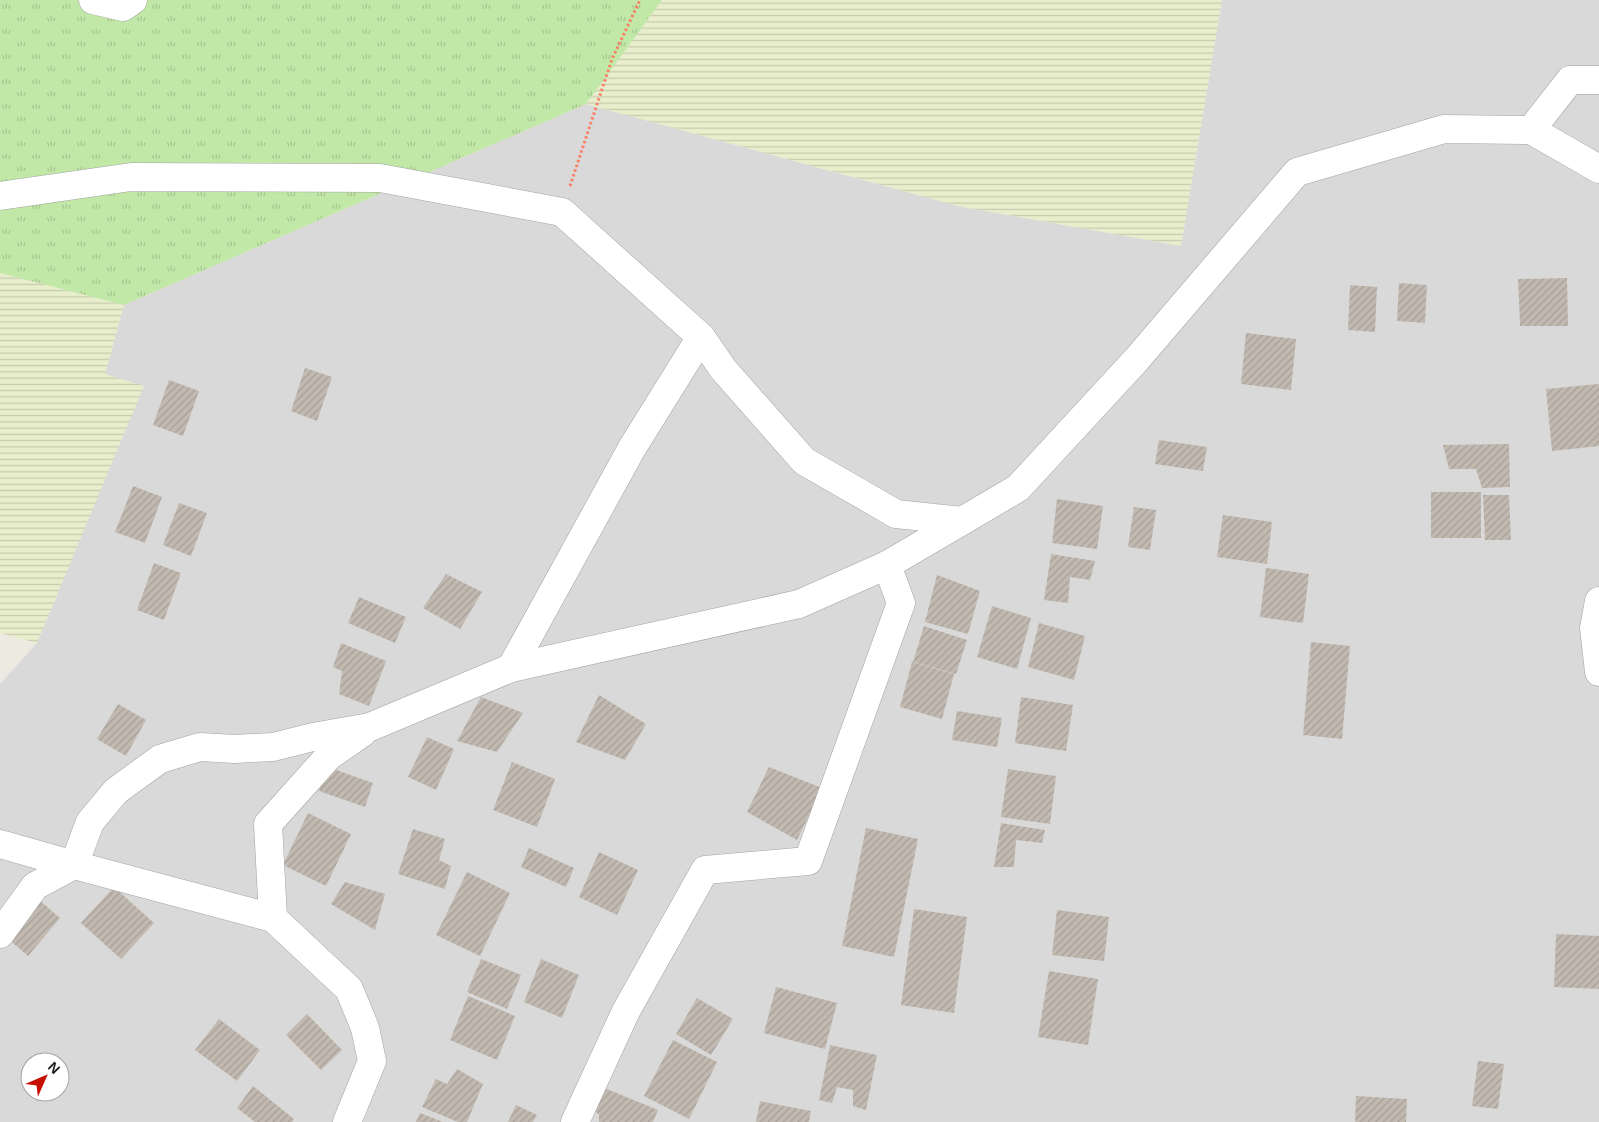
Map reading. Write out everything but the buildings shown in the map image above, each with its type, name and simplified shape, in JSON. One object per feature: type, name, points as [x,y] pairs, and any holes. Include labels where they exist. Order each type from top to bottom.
[{"type":"street","points":[[93,0],[123,7],[133,0]]},
{"type":"street","points":[[1531,130],[1570,80],[1599,80]]},
{"type":"street","points":[[273,918],[268,824],[329,756],[370,728],[511,668],[799,604],[887,565],[1018,488],[1137,359],[1297,172],[1444,129],[1531,130],[1599,169]]},
{"type":"street","points":[[0,196],[131,177],[380,178],[562,212],[701,337],[723,369],[804,462],[896,514],[962,521]]},
{"type":"street","points":[[511,668],[632,448],[701,337]]},
{"type":"street","points":[[575,1122],[626,1011],[704,870],[808,861],[901,603],[887,565]]},
{"type":"street","points":[[1599,601],[1594,628],[1599,672]]},
{"type":"street","points":[[0,934],[35,886],[74,865],[90,822],[116,791],[160,759],[200,747],[234,749],[273,746],[313,737],[370,728]]},
{"type":"street","points":[[0,844],[273,918],[349,989],[365,1028],[372,1061],[347,1122]]},
{"type":"street","points":[[358,1095],[369,1122]]},
{"type":"path","points":[[562,212],[612,60],[640,0]]},
{"type":"shaded area","points":[[1222,0],[1599,0],[1599,1122],[0,1122],[0,684],[37,643],[143,386],[105,374],[124,305],[586,104],[958,206],[1181,246]]},
{"type":"green space","points":[[0,0],[662,0],[586,104],[124,305],[0,273]]},
{"type":"green space","points":[[662,0],[1222,0],[1181,246],[958,206],[586,104]]},
{"type":"green space","points":[[0,273],[124,305],[105,374],[144,386],[37,643],[0,633]]}]
